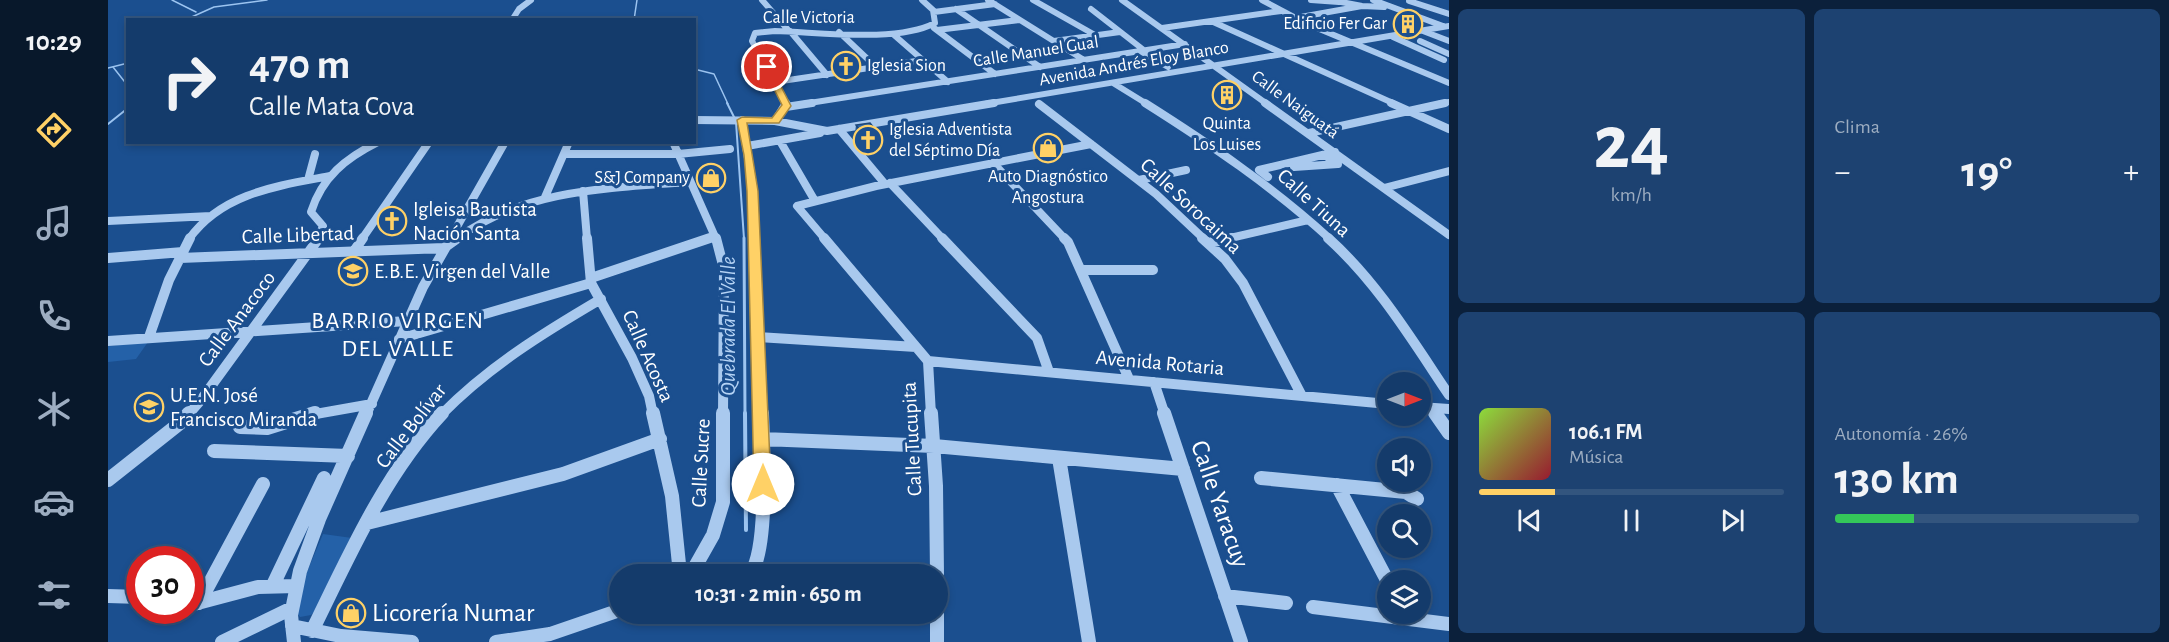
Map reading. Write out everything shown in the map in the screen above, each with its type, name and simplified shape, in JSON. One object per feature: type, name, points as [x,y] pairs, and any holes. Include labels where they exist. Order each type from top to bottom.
[{"type":"street","points":[[513,18],[519,9],[531,0]]},
{"type":"street","points":[[762,0],[827,75]]},
{"type":"street","points":[[922,0],[934,12],[934,28],[995,74]]},
{"type":"street","points":[[988,0],[1084,60]]},
{"type":"street","points":[[1033,0],[1095,35]]},
{"type":"street","name":"Calle Naiguatá","points":[[1122,0],[1449,235]]},
{"type":"street","points":[[1262,0],[1294,18],[1449,83]]},
{"type":"street","points":[[1311,0],[1362,6]]},
{"type":"street","points":[[1331,0],[1342,3]]},
{"type":"street","points":[[1373,0],[1391,5],[1448,29]]},
{"type":"street","points":[[1294,18],[1362,6],[1391,5],[1413,1],[1447,13]]},
{"type":"street","points":[[934,12],[995,4]]},
{"type":"street","points":[[956,9],[1040,67]]},
{"type":"street","points":[[1091,9],[1142,51],[1168,67]]},
{"type":"street","points":[[1162,28],[1281,11]]},
{"type":"street","points":[[1421,16],[1447,13]]},
{"type":"street","name":"Calle Victoria","points":[[786,106],[776,82],[754,44],[752,36],[762,31],[894,35],[934,28],[1019,20]]},
{"type":"street","points":[[1211,21],[1449,129]]},
{"type":"street","name":"Avenida Andrés Eloy Blanco","points":[[823,131],[1035,101],[1113,83],[1436,28],[1448,29]]},
{"type":"street","points":[[1422,31],[1449,41]]},
{"type":"street","points":[[839,32],[876,67]]},
{"type":"street","points":[[1054,41],[1120,32]]},
{"type":"street","points":[[1403,34],[1448,55]]},
{"type":"street","points":[[894,35],[948,82]]},
{"type":"street","points":[[1391,36],[1448,55]]},
{"type":"street","name":"Calle Manuel Gual","points":[[786,106],[1185,44]]},
{"type":"street","points":[[776,82],[923,60]]},
{"type":"street","name":"Calle Tiuna","points":[[1113,83],[1246,168],[1308,220],[1344,254],[1371,284],[1449,395]]},
{"type":"street","name":"Calle Sorocaima","points":[[1035,101],[1139,180],[1209,243],[1238,275],[1302,396]]},
{"type":"street","points":[[1309,134],[1449,102]]},
{"type":"street","points":[[775,121],[786,106]]},
{"type":"street","points":[[696,120],[775,121],[823,131]]},
{"type":"street","points":[[742,120],[753,191],[763,439],[761,540],[755,564]]},
{"type":"street","points":[[839,129],[887,183],[1037,338],[1049,372]]},
{"type":"street","points":[[747,146],[823,131]]},
{"type":"street","points":[[780,141],[815,201],[887,183],[1091,144]]},
{"type":"street","name":"Calle Anacoco","points":[[108,480],[192,411],[254,330],[324,228],[313,215],[312,207],[330,176],[349,158],[374,144]]},
{"type":"street","points":[[354,251],[428,144]]},
{"type":"street","points":[[412,642],[312,631],[293,634],[292,608],[296,586],[308,546],[407,321],[444,248],[504,144]]},
{"type":"street","points":[[544,197],[568,144]]},
{"type":"street","name":"Calle Sucre","points":[[674,144],[715,236],[724,269],[723,502],[713,535],[697,564]]},
{"type":"street","points":[[564,154],[678,154],[730,149]]},
{"type":"street","points":[[1270,178],[1259,170],[1335,152]]},
{"type":"street","points":[[308,180],[315,154]]},
{"type":"street","points":[[1267,168],[1338,164],[1324,154]]},
{"type":"street","points":[[993,163],[1065,237],[1129,379]]},
{"type":"street","points":[[1139,180],[1186,170]]},
{"type":"street","points":[[1384,188],[1449,171]]},
{"type":"street","points":[[149,337],[182,255],[194,232],[211,216],[227,204],[249,195],[330,176]]},
{"type":"street","points":[[444,248],[459,235],[493,216],[544,197],[583,191],[690,182]]},
{"type":"street","name":"Calle Acosta","points":[[583,191],[591,280],[643,382],[660,439],[672,496],[679,564]]},
{"type":"street","name":"Calle Tucupita","points":[[815,201],[797,206],[928,361],[934,446],[937,564]]},
{"type":"street","points":[[108,221],[211,216]]},
{"type":"street","points":[[1209,243],[1308,220]]},
{"type":"street","points":[[399,339],[591,280],[715,236]]},
{"type":"street","name":"Calle Libertad","points":[[108,258],[444,248]]},
{"type":"street","points":[[1081,270],[1153,270]]},
{"type":"street","name":"Calle Bolívar","points":[[312,631],[367,523],[419,442],[449,405],[464,390],[514,351],[601,300]]},
{"type":"street","points":[[108,341],[407,321]]},
{"type":"street","points":[[759,336],[916,347]]},
{"type":"street","name":"Avenida Rotaria","points":[[928,361],[1377,403]]},
{"type":"street","name":"Calle Yaracuy","points":[[1154,382],[1241,642]]},
{"type":"street","points":[[240,427],[267,428],[318,412],[372,404]]},
{"type":"street","points":[[1431,408],[1449,410]]},
{"type":"street","points":[[1431,413],[1449,433]]},
{"type":"street","points":[[367,523],[563,474],[660,439]]},
{"type":"street","points":[[763,439],[934,446],[1183,469]]},
{"type":"street","points":[[214,451],[348,456]]},
{"type":"street","points":[[1059,458],[1089,642]]},
{"type":"street","points":[[273,585],[324,478]]},
{"type":"street","points":[[1261,478],[1406,492],[1417,499]]},
{"type":"street","points":[[204,588],[262,484]]},
{"type":"street","points":[[1337,485],[1382,570]]},
{"type":"street","points":[[204,602],[258,587],[296,586]]},
{"type":"street","points":[[1225,596],[1286,603]]},
{"type":"street","points":[[108,597],[126,597]]},
{"type":"street","points":[[1313,607],[1377,613]]},
{"type":"street","points":[[222,642],[292,608]]},
{"type":"street","points":[[496,642],[550,634],[609,614]]},
{"type":"street","points":[[1431,621],[1449,624]]},
{"type":"street","points":[[937,624],[937,642]]},
{"type":"shaded area","points":[[148,342],[136,359],[108,362],[108,346]]},
{"type":"shaded area","points":[[323,534],[352,538],[315,611],[311,615],[300,617],[297,613],[304,579]]},
{"type":"building","points":[[849,54],[853,58],[840,60],[837,55]]},
{"type":"building","points":[[1232,87],[1243,93],[1227,96],[1216,90]]},
{"type":"building","points":[[870,123],[882,138],[868,141],[856,125]]},
{"type":"waterway","points":[[172,0],[196,12]]},
{"type":"waterway","points":[[189,18],[214,7],[267,0]]},
{"type":"waterway","name":"Quebrada El Valle","points":[[634,18],[637,0]]},
{"type":"waterway","points":[[108,68],[126,64]]},
{"type":"waterway","points":[[113,67],[126,83]]},
{"type":"waterway","name":"Quebrada El Valle","points":[[696,70],[714,74],[728,104]]},
{"type":"waterway","name":"Quebrada El Valle","points":[[727,103],[735,119]]},
{"type":"waterway","points":[[108,124],[126,110]]},
{"type":"waterway","name":"Quebrada El Valle","points":[[736,122],[744,239]]},
{"type":"waterway","name":"Quebrada El Valle","points":[[744,238],[745,415]]},
{"type":"waterway","name":"Quebrada El Valle","points":[[745,413],[746,530]]},
{"type":"place","name":"Edificio Fer Gar","points":[[1408,24]]},
{"type":"place","name":"Iglesia Sion","points":[[846,66]]},
{"type":"place","name":"Quinta Los Luises","points":[[1227,95]]},
{"type":"place","name":"Iglesia Adventista del Séptimo Día","points":[[868,140]]},
{"type":"place","name":"Auto Diagnóstico Angostura","points":[[1048,148]]},
{"type":"place","name":"S&J Company","points":[[711,178]]},
{"type":"place","name":"Igleisa Bautista Nación Santa","points":[[392,221]]},
{"type":"place","name":"E.B.E. Virgen del Valle","points":[[353,271]]},
{"type":"place","name":"U.E.N. José Francisco Miranda","points":[[149,407]]},
{"type":"place","name":"Licorería Numar","points":[[351,613]]},
{"type":"district","name":"BARRIO VIRGEN DEL VALLE","points":[[398,335]]},
{"type":"route","points":[[763,484],[753,191],[742,120],[775,121],[786,106],[767,67]]}]
